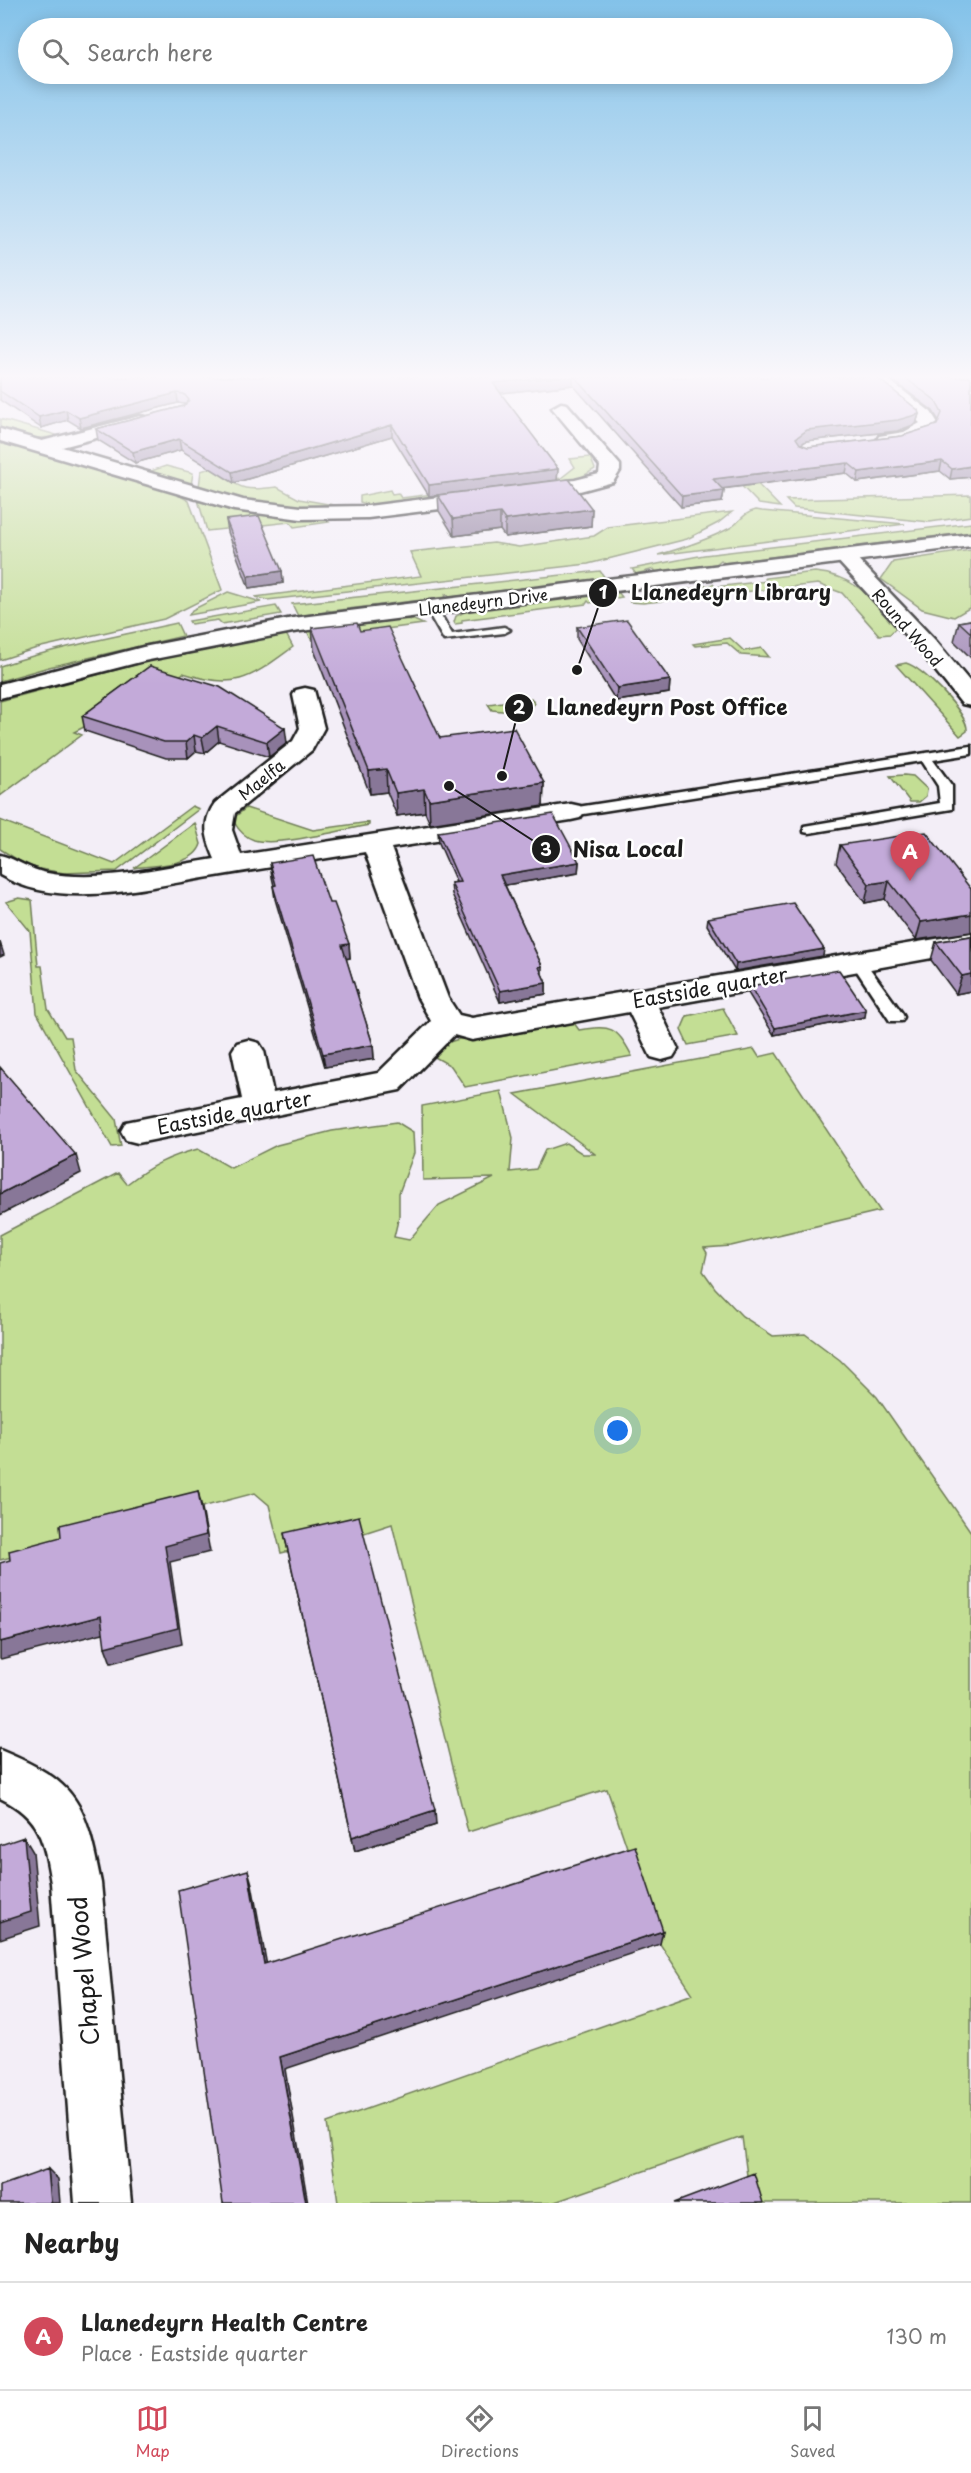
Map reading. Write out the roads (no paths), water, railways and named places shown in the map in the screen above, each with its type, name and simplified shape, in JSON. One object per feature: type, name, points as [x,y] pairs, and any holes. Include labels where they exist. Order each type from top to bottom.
[{"type":"street","points":[[153,480],[241,506],[330,514],[346,510],[368,512],[564,488],[600,480]]},
{"type":"street","name":"Llanedeyrn Drive","points":[[0,691],[94,665],[293,625],[971,540]]},
{"type":"street","name":"Round Wood","points":[[844,556],[927,645],[971,699]]},
{"type":"street","name":"Maelfa","points":[[232,865],[219,835],[218,818],[224,809],[303,745],[312,728],[305,695]]},
{"type":"street","points":[[0,863],[27,877],[58,886],[114,883],[571,812]]},
{"type":"street","points":[[375,842],[433,998],[448,1023]]},
{"type":"street","name":"Eastside quarter","points":[[138,1131],[388,1082],[448,1023],[472,1029],[971,942]]},
{"type":"street","points":[[639,1000],[662,1049]]},
{"type":"street","points":[[248,1051],[260,1107]]},
{"type":"street","name":"Chapel Wood","points":[[0,1774],[26,1784],[54,1806],[68,1836],[76,1883],[103,2203]]},
{"type":"lane","points":[[431,607],[448,638],[504,630]]},
{"type":"lane","points":[[571,812],[971,750]]},
{"type":"lane","points":[[809,829],[947,806],[945,786],[924,757]]},
{"type":"lane","points":[[858,962],[896,1017]]},
{"type":"place","name":"Llanedeyrn Library","points":[[577,670]]},
{"type":"place","name":"Llanedeyrn Post Office","points":[[502,776]]},
{"type":"place","name":"Nisa Local","points":[[449,786]]},
{"type":"place","name":"Llanedeyrn Health Centre","points":[[910,881]]}]
